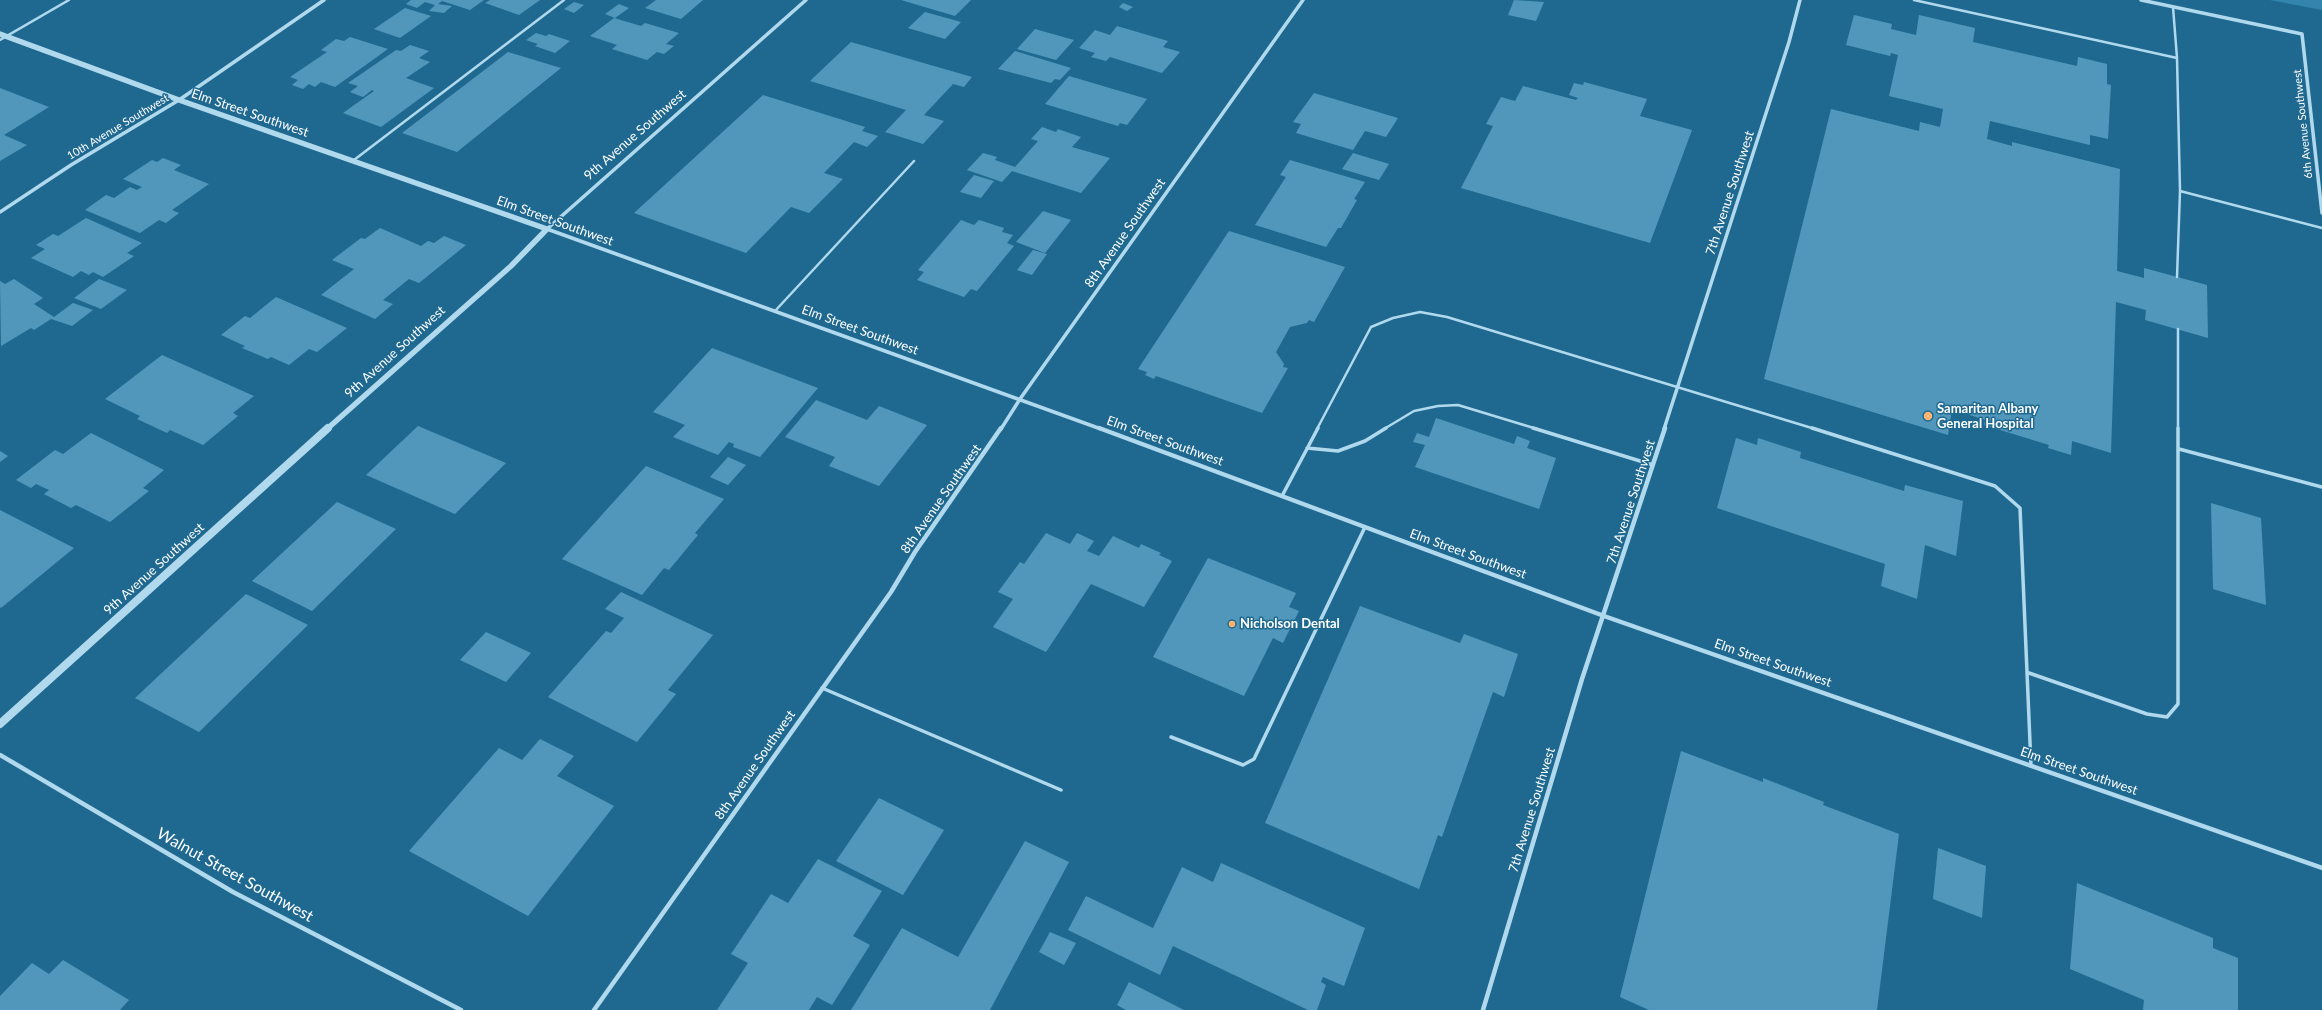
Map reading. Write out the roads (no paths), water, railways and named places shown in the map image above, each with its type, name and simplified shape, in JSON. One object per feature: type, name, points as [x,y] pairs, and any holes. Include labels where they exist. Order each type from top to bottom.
[{"type":"street","name":"10th Avenue Southwest","points":[[0,212],[71,165],[179,100],[324,0]]},
{"type":"street","name":"9th Avenue Southwest","points":[[0,724],[417,348],[511,266],[546,229],[806,0]]},
{"type":"street","name":"8th Avenue Southwest","points":[[594,1010],[822,688],[987,451],[1020,399],[1303,0]]},
{"type":"street","name":"7th Avenue Southwest","points":[[1483,1010],[1582,679],[1604,616],[1789,42],[1800,0]]},
{"type":"street","points":[[2141,0],[2173,7]]},
{"type":"street","name":"6th Avenue Southwest","points":[[2173,7],[2302,34],[2322,213]]},
{"type":"street","name":"Elm Street Southwest","points":[[0,34],[179,100],[354,160],[1020,399],[1604,616],[1951,736],[2031,766],[2322,868]]},
{"type":"street","name":"Walnut Street Southwest","points":[[0,755],[233,892],[461,1010]]},
{"type":"lane","points":[[0,40],[69,0]]},
{"type":"lane","points":[[354,160],[564,0]]},
{"type":"lane","points":[[1914,0],[2177,58]]},
{"type":"lane","points":[[2173,7],[2177,58],[2180,191],[2177,277]]},
{"type":"lane","points":[[775,311],[914,161]]},
{"type":"lane","points":[[2180,191],[2322,228]]},
{"type":"lane","points":[[1282,496],[1371,327],[1393,318],[1420,312],[1447,317],[1678,386],[1996,486],[2020,508],[2029,673],[2031,766]]},
{"type":"lane","points":[[2029,673],[2147,714],[2167,716],[2178,704],[2178,329]]},
{"type":"lane","points":[[1307,448],[1338,451],[1365,441],[1414,411],[1438,406],[1458,405],[1653,465]]},
{"type":"lane","points":[[2179,448],[2322,487]]},
{"type":"lane","points":[[1171,737],[1243,765],[1254,759],[1365,527]]},
{"type":"lane","points":[[822,688],[1061,790]]},
{"type":"place","name":"Samaritan Albany General Hospital","points":[[1928,416]]},
{"type":"place","name":"Nicholson Dental","points":[[1232,624]]}]
